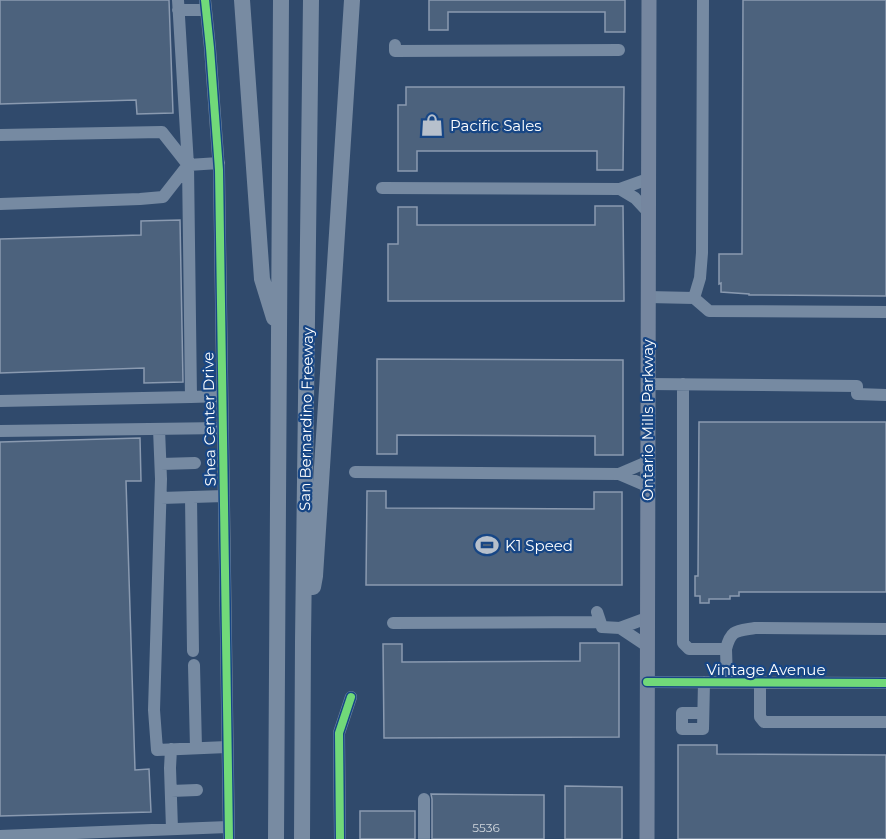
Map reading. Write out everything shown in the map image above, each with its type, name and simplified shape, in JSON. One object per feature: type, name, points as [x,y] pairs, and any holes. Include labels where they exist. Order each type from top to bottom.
[{"type":"highway","points":[[242,0],[262,279],[279,333]]},
{"type":"highway","name":"San Bernardino Freeway","points":[[302,839],[310,0]]},
{"type":"highway","points":[[303,641],[315,576],[352,0]]},
{"type":"highway","points":[[345,116],[360,0]]},
{"type":"highway","name":"San Bernardino Freeway","points":[[276,839],[280,1]]},
{"type":"main road","name":"Ontario Mills Parkway","points":[[647,839],[649,0]]},
{"type":"street","points":[[694,298],[700,278],[702,253],[703,0]]},
{"type":"street","points":[[191,397],[188,165],[178,5],[205,5]]},
{"type":"street","name":"Shea Center Drive","points":[[205,5],[219,163],[229,833]]},
{"type":"street","points":[[395,45],[395,51],[619,50]]},
{"type":"street","points":[[0,135],[162,132],[188,165]]},
{"type":"street","points":[[0,204],[163,197],[188,165],[219,163]]},
{"type":"street","points":[[382,188],[620,189],[648,179]]},
{"type":"street","points":[[620,189],[635,198],[648,212]]},
{"type":"street","points":[[648,297],[694,298],[709,310],[886,312]]},
{"type":"street","points":[[648,384],[857,386],[857,394],[886,395]]},
{"type":"street","points":[[683,384],[683,643],[689,649],[726,649]]},
{"type":"street","points":[[0,401],[222,396]]},
{"type":"street","points":[[0,431],[223,428]]},
{"type":"street","points":[[159,429],[161,498],[154,710],[157,750],[227,747]]},
{"type":"street","points":[[620,474],[647,462]]},
{"type":"street","points":[[161,464],[195,463]]},
{"type":"street","points":[[355,472],[620,474],[647,486]]},
{"type":"street","points":[[161,498],[224,496]]},
{"type":"street","points":[[191,497],[193,651]]},
{"type":"street","points":[[393,623],[599,617],[602,627],[620,627],[647,618]]},
{"type":"street","points":[[620,627],[647,646]]},
{"type":"street","points":[[726,682],[726,649],[729,638],[735,631],[755,628],[886,629]]},
{"type":"street","points":[[194,665],[196,748]]},
{"type":"street","name":"Vintage Avenue","points":[[647,682],[886,683]]},
{"type":"street","points":[[703,713],[704,682]]},
{"type":"street","points":[[760,682],[760,717],[764,722],[886,722]]},
{"type":"street","points":[[340,839],[339,734],[351,697]]},
{"type":"street","points":[[171,749],[172,829]]},
{"type":"street","points":[[171,791],[197,790]]},
{"type":"street","points":[[424,799],[424,839]]},
{"type":"street","points":[[0,836],[172,829],[229,833]]},
{"type":"building","points":[[0,0],[169,0],[173,113],[137,114],[136,100],[0,104]]},
{"type":"building","points":[[429,0],[625,0],[625,32],[605,32],[605,12],[448,12],[448,30],[429,30]]},
{"type":"building","points":[[743,0],[886,0],[886,296],[749,295],[721,292],[719,254],[742,254]]},
{"type":"building","points":[[406,87],[624,87],[623,170],[597,170],[597,151],[417,151],[417,171],[398,171],[398,105],[406,105]]},
{"type":"building","points":[[595,206],[623,206],[624,301],[388,301],[388,244],[398,244],[398,207],[417,207],[417,225],[595,225]]},
{"type":"building","points":[[180,220],[183,382],[144,383],[144,368],[0,373],[0,239],[141,235],[141,221]]},
{"type":"building","points":[[377,359],[623,360],[623,455],[595,455],[595,436],[397,435],[397,454],[377,454]]},
{"type":"building","points":[[699,422],[886,422],[886,592],[739,592],[739,596],[730,596],[730,599],[709,599],[709,603],[700,603],[700,596],[695,596],[695,576],[698,576]]},
{"type":"building","points":[[140,438],[141,481],[126,481],[135,770],[149,769],[151,812],[0,816],[0,442]]},
{"type":"building","points":[[367,491],[386,491],[386,508],[594,509],[594,492],[622,492],[622,585],[366,585]]},
{"type":"building","points":[[580,643],[619,643],[619,737],[384,738],[383,644],[402,644],[402,662],[580,661]]},
{"type":"building","points":[[678,745],[717,745],[717,754],[886,755],[886,839],[678,839]]},
{"type":"building","points":[[565,786],[622,787],[622,839],[565,839]]},
{"type":"building","points":[[431,794],[544,795],[544,839],[432,839]]},
{"type":"building","points":[[360,811],[415,811],[415,839],[360,839]]},
{"type":"cycle path","points":[[205,0],[219,170],[229,839]]},
{"type":"cycle path","points":[[647,682],[886,683]]},
{"type":"cycle path","points":[[340,839],[339,733],[351,697]]},
{"type":"place","name":"Pacific Sales","points":[[432,125]]},
{"type":"place","name":"K1 Speed","points":[[487,545]]}]
